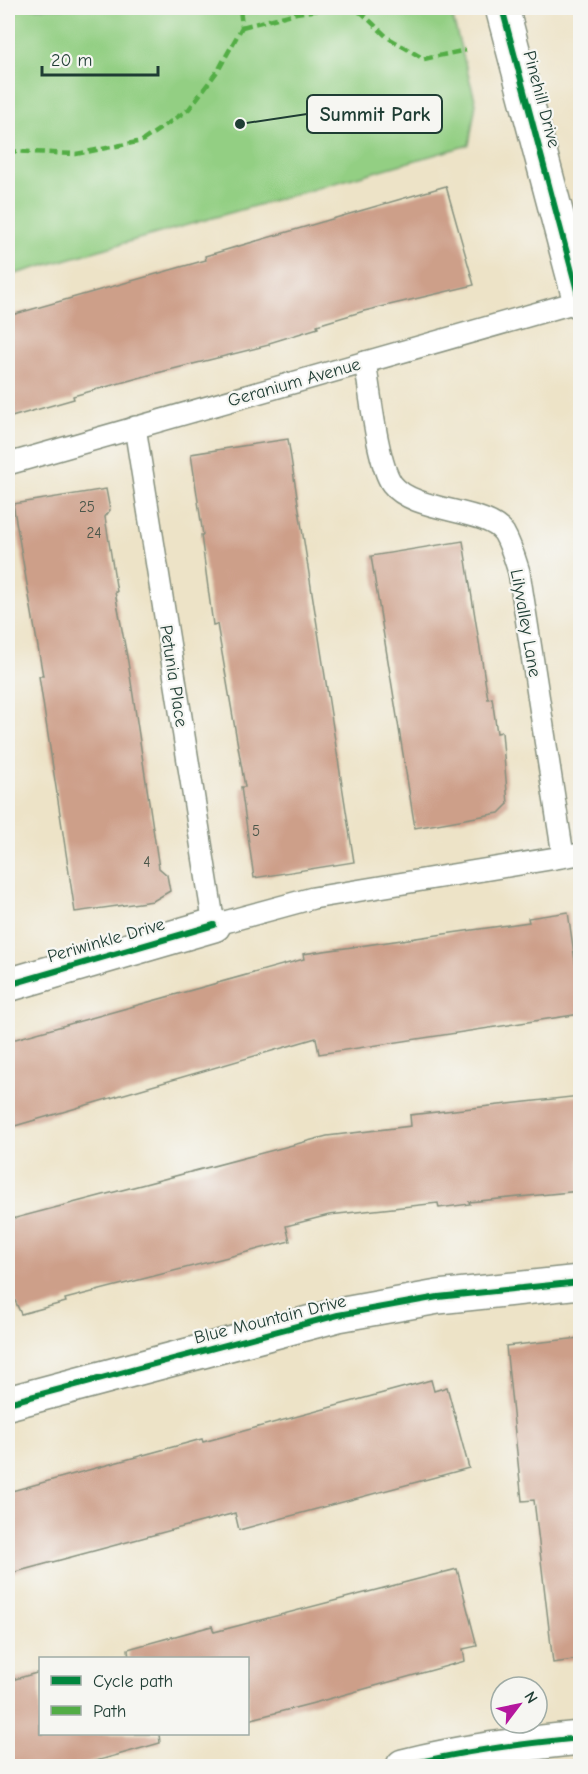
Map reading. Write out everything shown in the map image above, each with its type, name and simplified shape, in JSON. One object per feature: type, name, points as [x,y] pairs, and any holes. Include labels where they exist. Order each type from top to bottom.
[{"type":"street","name":"Pinehill Drive","points":[[502,8],[580,301]]},
{"type":"street","name":"Periwinkle Drive","points":[[8,985],[214,924]]},
{"type":"street","name":"Blue Mountain Drive","points":[[8,1403],[338,1315],[438,1297],[580,1282]]},
{"type":"street","points":[[403,1767],[487,1748],[580,1738]]},
{"type":"lane","name":"Geranium Avenue","points":[[8,464],[580,301]]},
{"type":"lane","name":"Lilyvalley Lane","points":[[365,362],[381,458],[390,481],[396,489],[410,498],[491,523],[503,531],[509,543],[519,572],[572,855]]},
{"type":"lane","name":"Petunia Place","points":[[135,427],[214,924]]},
{"type":"lane","name":"Periwinkle Drive","points":[[214,924],[313,898],[572,855]]},
{"type":"green space","points":[[8,8],[450,8],[476,103],[469,145],[8,276]]},
{"type":"building","points":[[446,186],[474,285],[364,311],[317,325],[318,328],[269,343],[269,345],[73,396],[74,399],[8,418],[8,316],[206,260],[205,256]]},
{"type":"building","points":[[288,439],[354,862],[254,878],[241,787],[245,787],[217,624],[213,625],[191,454]]},
{"type":"building","points":[[106,489],[110,510],[105,517],[117,592],[115,592],[128,662],[159,868],[167,875],[170,891],[153,901],[75,912],[39,676],[43,676],[13,504]]},
{"type":"building","points":[[463,541],[488,699],[492,698],[497,733],[502,732],[508,804],[499,813],[415,828],[371,556]]},
{"type":"building","points":[[568,912],[580,996],[580,1014],[319,1054],[316,1038],[8,1128],[8,1041],[304,959],[303,954],[529,922],[528,918]]},
{"type":"building","points":[[580,1096],[580,1191],[469,1202],[470,1204],[439,1208],[438,1203],[329,1215],[286,1226],[290,1241],[65,1299],[66,1302],[21,1314],[8,1285],[8,1220],[327,1136],[411,1126],[410,1115]]},
{"type":"building","points":[[580,1338],[580,1659],[553,1663],[534,1500],[522,1501],[506,1346]]},
{"type":"building","points":[[431,1380],[434,1391],[447,1387],[469,1468],[239,1530],[235,1513],[8,1574],[8,1492]]},
{"type":"building","points":[[457,1569],[477,1646],[463,1649],[465,1661],[249,1720],[249,1657],[129,1657],[128,1649],[212,1626],[214,1632]]},
{"type":"building","points":[[39,1672],[39,1735],[159,1735],[160,1743],[75,1767],[8,1767],[8,1681]]},
{"type":"marked path","points":[[8,151],[76,154],[142,141],[189,109],[219,69],[242,27],[240,8]]},
{"type":"marked path","points":[[242,27],[296,13],[335,8]]},
{"type":"marked path","points":[[346,8],[362,13],[387,37],[424,59],[466,50]]},
{"type":"cycle path","points":[[502,8],[580,302]]},
{"type":"cycle path","points":[[8,985],[214,925]]},
{"type":"cycle path","points":[[8,1403],[338,1315],[438,1297],[580,1282]]},
{"type":"cycle path","points":[[403,1766],[491,1749],[580,1738]]},
{"type":"place","name":"Summit Park","points":[[240,124]]}]
